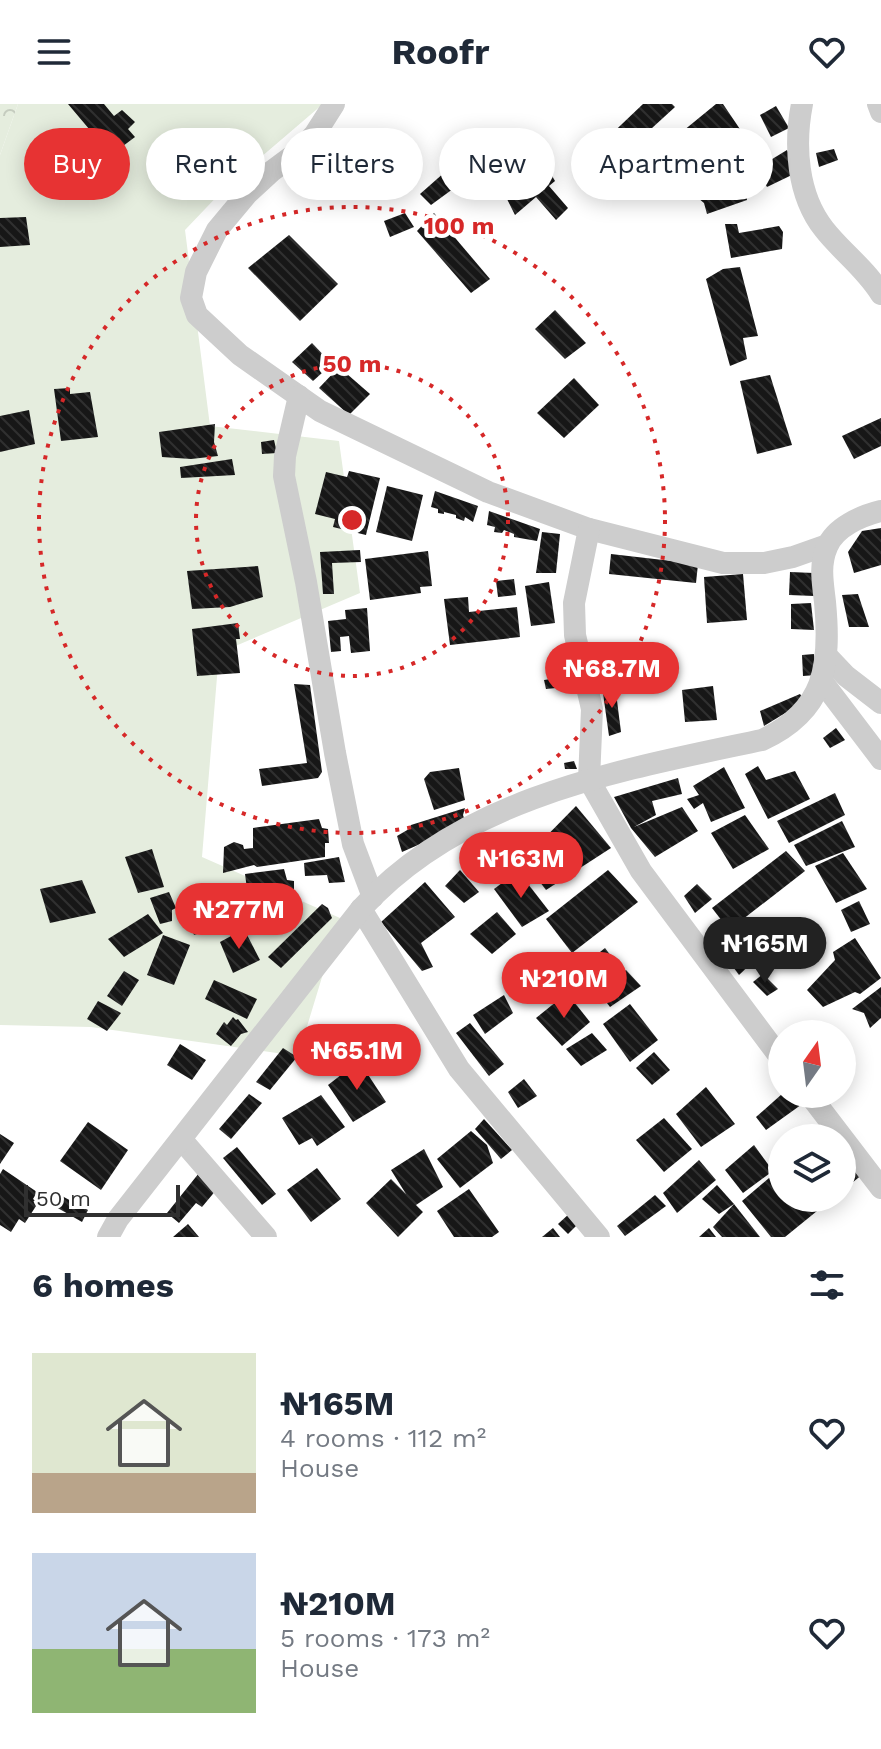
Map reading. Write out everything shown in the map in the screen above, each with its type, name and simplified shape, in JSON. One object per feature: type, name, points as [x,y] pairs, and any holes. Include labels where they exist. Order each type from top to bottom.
[{"type":"street","points":[[802,104],[797,145],[803,184],[812,210],[824,230],[862,269],[881,294]]},
{"type":"street","points":[[878,104],[881,112]]},
{"type":"street","points":[[331,105],[315,134],[247,194],[217,230],[196,272],[191,298],[197,315],[240,355],[320,411],[488,492],[589,529],[723,563],[764,563],[793,557],[827,545],[852,520],[881,511]]},
{"type":"street","points":[[299,396],[285,456],[284,476],[306,582],[335,753],[367,903],[459,1069],[599,1237]]},
{"type":"street","points":[[589,529],[574,603],[575,635],[592,709],[589,780],[641,871],[768,1041]]},
{"type":"street","points":[[108,1237],[118,1219],[367,903],[411,863],[511,806],[589,780],[762,740],[788,728],[808,707],[828,657],[822,569],[827,545]]},
{"type":"street","points":[[828,657],[846,676],[881,703]]},
{"type":"street","points":[[821,680],[881,759]]},
{"type":"street","points":[[820,1108],[881,1188]]},
{"type":"street","points":[[181,1139],[266,1237]]},
{"type":"green space","points":[[0,104],[18,104],[0,155]]},
{"type":"green space","points":[[18,104],[323,104],[295,128],[281,128],[281,140],[265,154],[265,128],[146,128],[146,200],[214,200],[185,230],[210,426],[339,441],[360,593],[219,653],[202,857],[340,918],[298,1056],[91,1027],[0,1025],[0,155]]},
{"type":"building","points":[[68,104],[104,104],[114,116],[122,110],[135,122],[129,128],[88,128]]},
{"type":"building","points":[[643,104],[672,104],[675,107],[652,128],[618,128]]},
{"type":"building","points":[[716,104],[723,104],[739,128],[687,128]]},
{"type":"building","points":[[776,106],[789,128],[773,136],[773,128],[766,128],[760,115]]},
{"type":"building","points":[[834,149],[838,160],[819,167],[816,153]]},
{"type":"building","points":[[787,150],[798,172],[773,184],[773,159]]},
{"type":"building","points":[[439,177],[439,199],[431,205],[423,197],[423,191]]},
{"type":"building","points":[[555,193],[568,208],[556,220],[539,200],[555,200]]},
{"type":"building","points":[[508,200],[532,200],[515,215]]},
{"type":"building","points":[[700,200],[747,200],[707,214]]},
{"type":"building","points":[[405,213],[414,227],[390,237],[384,221]]},
{"type":"building","points":[[434,213],[490,279],[471,293],[417,231]]},
{"type":"building","points":[[26,217],[30,245],[0,247],[0,218]]},
{"type":"building","points":[[725,224],[737,224],[739,233],[779,226],[783,232],[782,249],[731,258]]},
{"type":"building","points":[[289,235],[338,284],[300,321],[248,268]]},
{"type":"building","points":[[740,267],[758,336],[743,338],[747,359],[730,366],[706,279],[723,269]]},
{"type":"building","points":[[555,310],[586,343],[565,359],[535,329]]},
{"type":"building","points":[[312,343],[332,364],[313,381],[292,362]]},
{"type":"building","points":[[339,367],[370,394],[349,415],[319,388]]},
{"type":"building","points":[[770,375],[792,445],[757,454],[740,381]]},
{"type":"building","points":[[574,378],[599,405],[564,438],[537,413]]},
{"type":"building","points":[[70,388],[70,394],[90,392],[98,437],[61,441],[54,389]]},
{"type":"building","points":[[29,410],[35,444],[0,452],[0,416]]},
{"type":"building","points":[[881,418],[881,446],[854,459],[842,436]]},
{"type":"building","points":[[215,424],[214,442],[218,456],[191,459],[162,457],[159,432]]},
{"type":"building","points":[[274,440],[277,453],[262,454],[261,442]]},
{"type":"building","points":[[232,459],[235,475],[181,478],[180,467]]},
{"type":"building","points":[[349,471],[380,478],[366,535],[333,527],[335,519],[315,514],[326,472],[347,477]]},
{"type":"building","points":[[387,486],[423,495],[412,541],[376,532]]},
{"type":"building","points":[[435,491],[478,506],[473,522],[465,517],[464,521],[456,515],[438,513],[438,509],[431,507]]},
{"type":"building","points":[[489,511],[540,529],[537,541],[514,537],[514,534],[504,530],[502,533],[494,532],[495,527],[487,525]]},
{"type":"building","points":[[881,528],[881,565],[854,573],[848,552],[862,531]]},
{"type":"building","points":[[542,532],[560,534],[556,573],[536,573]]},
{"type":"building","points":[[360,550],[361,562],[332,563],[334,594],[323,594],[320,552]]},
{"type":"building","points":[[428,551],[432,586],[420,587],[421,593],[370,600],[365,559]]},
{"type":"building","points":[[611,554],[698,564],[696,583],[609,574]]},
{"type":"building","points":[[258,566],[263,597],[230,607],[192,609],[187,571]]},
{"type":"building","points":[[790,572],[814,573],[814,596],[789,595]]},
{"type":"building","points":[[743,574],[747,620],[707,623],[704,577]]},
{"type":"building","points":[[514,579],[516,595],[498,597],[496,581]]},
{"type":"building","points":[[549,582],[555,623],[531,626],[525,586]]},
{"type":"building","points":[[858,594],[869,627],[849,627],[842,595]]},
{"type":"building","points":[[468,597],[469,612],[517,607],[520,637],[450,645],[444,599]]},
{"type":"building","points":[[811,603],[814,630],[791,629],[791,604]]},
{"type":"building","points":[[367,608],[370,651],[351,653],[349,636],[340,637],[341,651],[331,652],[328,621],[346,619],[345,610]]},
{"type":"building","points":[[238,623],[240,639],[236,639],[240,673],[197,676],[192,629]]},
{"type":"building","points":[[814,654],[816,675],[803,676],[802,655]]},
{"type":"building","points":[[564,677],[566,687],[546,689],[544,680]]},
{"type":"building","points":[[294,684],[310,685],[322,772],[318,778],[262,786],[259,769],[307,763]]},
{"type":"building","points":[[615,685],[621,732],[609,736],[602,686]]},
{"type":"building","points":[[713,686],[717,720],[685,722],[682,690]]},
{"type":"building","points":[[800,694],[805,701],[764,726],[760,711]]},
{"type":"building","points":[[836,728],[845,740],[830,748],[823,738]]},
{"type":"building","points":[[574,761],[577,769],[565,769],[564,763]]},
{"type":"building","points":[[758,766],[766,780],[795,771],[810,799],[768,819],[745,774]]},
{"type":"building","points":[[724,767],[745,808],[711,822],[703,803],[694,809],[687,799],[699,795],[693,786]]},
{"type":"building","points":[[459,768],[465,800],[434,810],[424,779],[430,772]]},
{"type":"building","points":[[678,778],[682,794],[652,801],[656,815],[634,827],[682,807],[698,831],[655,857],[631,828],[614,797]]},
{"type":"building","points":[[835,793],[845,815],[789,843],[777,821]]},
{"type":"building","points":[[576,806],[611,848],[546,890],[523,860]]},
{"type":"building","points":[[465,808],[463,815],[466,824],[402,852],[397,836],[411,825]]},
{"type":"building","points":[[745,815],[769,849],[733,869],[711,833]]},
{"type":"building","points":[[319,819],[322,828],[328,829],[329,843],[325,843],[325,857],[254,865],[223,873],[224,847],[234,842],[243,845],[244,849],[253,848],[253,828]]},
{"type":"building","points":[[842,821],[855,847],[806,866],[794,845]]},
{"type":"building","points":[[506,840],[523,860],[488,884],[472,864]]},
{"type":"building","points":[[152,849],[164,887],[138,893],[125,857]]},
{"type":"building","points":[[786,851],[805,871],[729,930],[712,908]]},
{"type":"building","points":[[843,853],[867,889],[836,903],[815,866]]},
{"type":"building","points":[[339,857],[345,882],[329,883],[327,875],[305,876],[304,863]]},
{"type":"building","points":[[284,869],[287,880],[294,881],[294,899],[289,900],[291,921],[252,927],[245,874]]},
{"type":"building","points":[[460,870],[479,892],[464,903],[445,886]]},
{"type":"building","points":[[608,870],[638,902],[572,953],[546,919]]},
{"type":"building","points":[[518,871],[549,911],[522,927],[494,889]]},
{"type":"building","points":[[82,880],[96,913],[50,923],[40,889]]},
{"type":"building","points":[[425,882],[455,917],[421,943],[433,967],[422,971],[381,922]]},
{"type":"building","points":[[697,884],[712,899],[695,913],[684,896]]},
{"type":"building","points":[[227,890],[237,921],[194,935],[183,906]]},
{"type":"building","points":[[169,892],[176,908],[172,910],[172,921],[160,924],[150,898]]},
{"type":"building","points":[[859,901],[870,924],[851,932],[841,910]]},
{"type":"building","points":[[322,904],[328,908],[332,918],[281,968],[268,957]]},
{"type":"building","points":[[497,912],[516,934],[492,954],[470,934]]},
{"type":"building","points":[[148,914],[163,933],[124,957],[108,939]]},
{"type":"building","points":[[244,929],[260,960],[233,973],[220,942]]},
{"type":"building","points":[[163,935],[190,945],[174,985],[147,975]]},
{"type":"building","points":[[855,938],[881,978],[860,994],[855,992],[823,1007],[807,990],[835,960],[833,952]]},
{"type":"building","points":[[742,943],[755,960],[739,975],[725,956]]},
{"type":"building","points":[[605,948],[617,964],[596,982],[580,968]]},
{"type":"building","points":[[539,957],[558,978],[542,992],[524,966]]},
{"type":"building","points":[[626,970],[641,986],[610,1007],[597,990]]},
{"type":"building","points":[[124,971],[139,980],[122,1006],[107,996]]},
{"type":"building","points":[[763,974],[778,989],[767,996],[753,982]]},
{"type":"building","points":[[214,980],[257,999],[247,1019],[205,999]]},
{"type":"building","points":[[881,987],[881,1018],[870,1028],[864,1013],[852,1009]]},
{"type":"building","points":[[567,993],[590,1022],[562,1046],[536,1018]]},
{"type":"building","points":[[504,995],[513,1013],[485,1034],[473,1015]]},
{"type":"building","points":[[98,1001],[121,1013],[107,1031],[87,1019]]},
{"type":"building","points":[[630,1004],[658,1040],[630,1062],[603,1024]]},
{"type":"building","points":[[233,1017],[248,1032],[241,1034],[231,1046],[216,1034],[224,1022],[227,1025]]},
{"type":"building","points":[[470,1023],[504,1064],[489,1076],[456,1033]]},
{"type":"building","points":[[592,1033],[607,1050],[581,1066],[566,1049]]},
{"type":"building","points":[[180,1044],[206,1060],[192,1080],[167,1065]]},
{"type":"building","points":[[283,1048],[297,1057],[270,1090],[256,1082]]},
{"type":"building","points":[[654,1052],[670,1070],[652,1085],[636,1068]]},
{"type":"building","points":[[359,1061],[386,1102],[353,1122],[328,1085]]},
{"type":"building","points":[[524,1079],[537,1096],[518,1108],[508,1092]]},
{"type":"building","points":[[706,1087],[735,1124],[701,1147],[676,1114]]},
{"type":"building","points":[[249,1094],[262,1103],[231,1139],[219,1129]]},
{"type":"building","points":[[321,1095],[345,1127],[317,1146],[312,1138],[299,1145],[282,1118]]},
{"type":"building","points":[[768,1106],[797,1108],[774,1124],[768,1124],[766,1130],[756,1117]]},
{"type":"building","points":[[664,1118],[692,1149],[664,1172],[636,1140]]},
{"type":"building","points":[[484,1119],[512,1150],[501,1159],[475,1129]]},
{"type":"building","points":[[88,1122],[128,1150],[101,1190],[60,1161]]},
{"type":"building","points":[[471,1131],[487,1145],[493,1163],[460,1188],[437,1159]]},
{"type":"building","points":[[0,1134],[14,1143],[0,1164]]},
{"type":"building","points":[[754,1145],[768,1164],[768,1175],[743,1193],[725,1170]]},
{"type":"building","points":[[237,1147],[276,1194],[262,1205],[223,1158]]},
{"type":"building","points":[[424,1149],[443,1187],[416,1205],[423,1212],[398,1237],[366,1203],[391,1179],[406,1194],[391,1170]]},
{"type":"building","points":[[699,1160],[716,1180],[677,1213],[663,1193]]},
{"type":"building","points":[[856,1167],[863,1174],[856,1180]]},
{"type":"building","points":[[317,1168],[341,1199],[311,1222],[287,1190]]},
{"type":"building","points":[[3,1169],[37,1192],[33,1199],[38,1203],[25,1223],[19,1219],[11,1232],[0,1225],[0,1174]]},
{"type":"building","points":[[199,1173],[217,1189],[202,1207],[196,1203],[179,1223],[167,1213]]},
{"type":"building","points":[[768,1179],[768,1212],[816,1212],[785,1237],[771,1237],[742,1201]]},
{"type":"building","points":[[717,1185],[734,1204],[719,1214],[702,1199]]},
{"type":"building","points":[[469,1189],[499,1232],[492,1237],[454,1237],[437,1211]]},
{"type":"building","points":[[655,1195],[666,1206],[625,1236],[617,1226]]},
{"type":"building","points":[[62,1196],[88,1210],[82,1222],[56,1207]]},
{"type":"building","points":[[734,1204],[760,1237],[722,1237],[713,1227]]},
{"type":"building","points":[[570,1213],[579,1223],[568,1234],[558,1224]]},
{"type":"building","points":[[188,1224],[199,1237],[173,1237]]},
{"type":"building","points":[[553,1228],[560,1237],[542,1237]]},
{"type":"building","points":[[709,1228],[716,1237],[699,1237]]}]
